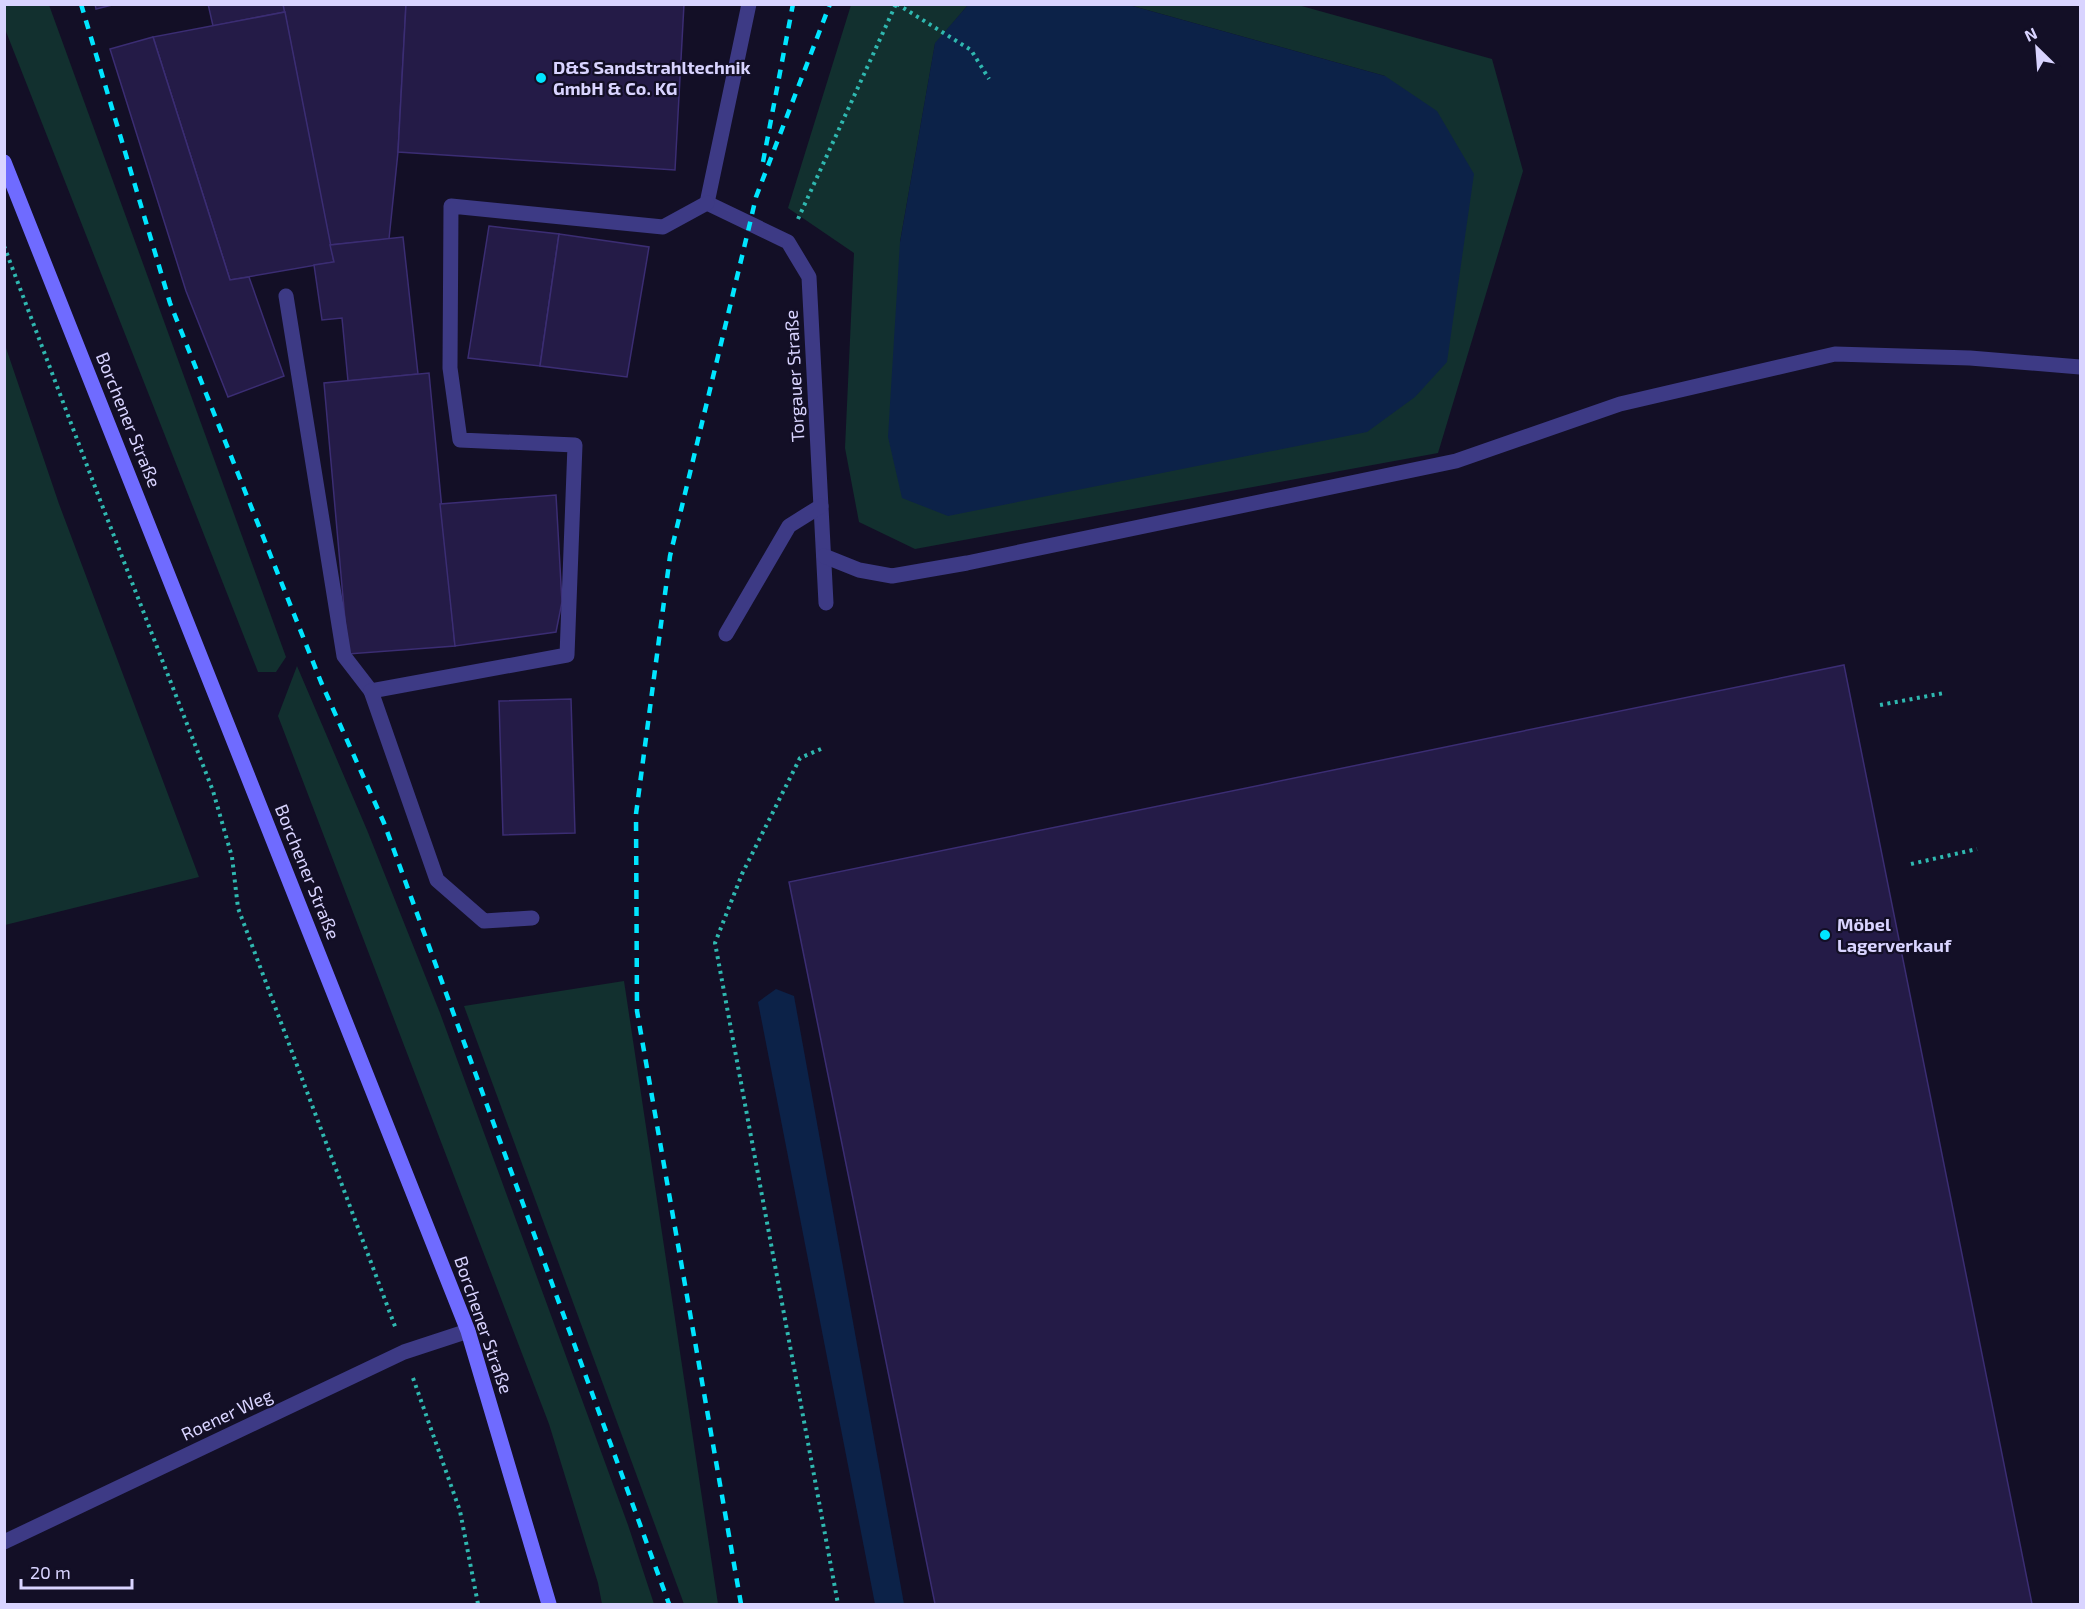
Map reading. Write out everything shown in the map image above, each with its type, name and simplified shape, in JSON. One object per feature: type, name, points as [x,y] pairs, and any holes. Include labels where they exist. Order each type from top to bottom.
[{"type":"main road","name":"Borchener Straße","points":[[4,162],[468,1331],[549,1605]]},
{"type":"street","points":[[371,691],[567,655],[575,445],[460,440],[450,368],[451,206],[663,227],[707,203],[748,4]]},
{"type":"street","points":[[707,203],[788,242]]},
{"type":"street","name":"Torgauer Straße","points":[[788,242],[809,277],[826,603]]},
{"type":"street","points":[[286,296],[344,656],[371,691],[437,880],[484,921],[532,918]]},
{"type":"street","points":[[824,556],[859,570],[892,576],[967,562],[1456,461],[1620,404],[1834,354],[1970,358],[2080,367]]},
{"type":"street","points":[[726,634],[789,526],[821,506]]},
{"type":"street","name":"Roener Weg","points":[[4,1542],[405,1352],[468,1331]]},
{"type":"path","points":[[788,242],[896,4],[972,50],[989,79]]},
{"type":"path","points":[[4,246],[213,791],[232,857],[238,908],[405,1352],[460,1511],[478,1605]]},
{"type":"path","points":[[1880,705],[1944,693]]},
{"type":"path","points":[[821,748],[800,758],[742,874],[715,943],[838,1605]]},
{"type":"path","points":[[1911,864],[1977,849]]},
{"type":"green space","points":[[5,4],[49,5],[286,657],[276,672],[258,672],[5,29]]},
{"type":"green space","points":[[851,5],[968,5],[935,44],[900,242],[1385,76],[1129,5],[1298,5],[1492,59],[1523,171],[1438,453],[915,549],[859,522],[845,448],[854,253],[788,208]]},
{"type":"green space","points":[[5,345],[59,504],[199,877],[5,925]]},
{"type":"green space","points":[[297,666],[367,830],[440,1013],[628,1525],[654,1604],[602,1604],[598,1583],[549,1424],[278,716]]},
{"type":"green space","points":[[624,981],[718,1604],[684,1604],[464,1006]]},
{"type":"water","points":[[968,5],[1129,5],[1385,76],[1437,111],[1474,174],[1447,362],[1415,397],[1367,432],[948,516],[902,498],[888,437],[900,242],[935,43]]},
{"type":"water","points":[[776,989],[794,996],[904,1604],[875,1604],[758,1002]]},
{"type":"building","points":[[95,4],[116,4],[96,9]]},
{"type":"building","points":[[208,4],[283,4],[285,12],[213,26]]},
{"type":"building","points":[[283,4],[406,4],[398,152],[389,239],[330,245]]},
{"type":"building","name":"D&S Sandstrahltechnik GmbH & Co. KG","points":[[406,4],[684,4],[675,170],[398,152]]},
{"type":"building","points":[[285,12],[334,262],[230,280],[153,37]]},
{"type":"building","points":[[153,37],[230,280],[249,277],[284,376],[228,397],[186,291],[110,49]]},
{"type":"building","points":[[489,226],[559,234],[540,366],[468,358]]},
{"type":"building","points":[[559,234],[649,247],[627,377],[540,366]]},
{"type":"building","points":[[403,237],[418,374],[348,381],[342,318],[322,320],[314,265],[334,262],[330,245]]},
{"type":"building","points":[[429,373],[455,646],[348,654],[324,383]]},
{"type":"building","points":[[556,495],[562,602],[556,632],[455,646],[440,504]]},
{"type":"building","points":[[1844,665],[2032,1604],[935,1604],[789,882]]},
{"type":"building","points":[[571,699],[575,833],[503,835],[499,701]]},
{"type":"railway","points":[[81,4],[170,303],[321,682],[384,823],[669,1604]]},
{"type":"railway","points":[[763,162],[793,4]]},
{"type":"railway","points":[[741,1604],[637,1011],[636,814],[670,556],[756,197],[830,4]]},
{"type":"place","name":"D&S Sandstrahltechnik GmbH & Co. KG","points":[[541,78]]},
{"type":"place","name":"Möbel Lagerverkauf","points":[[1825,935]]}]
